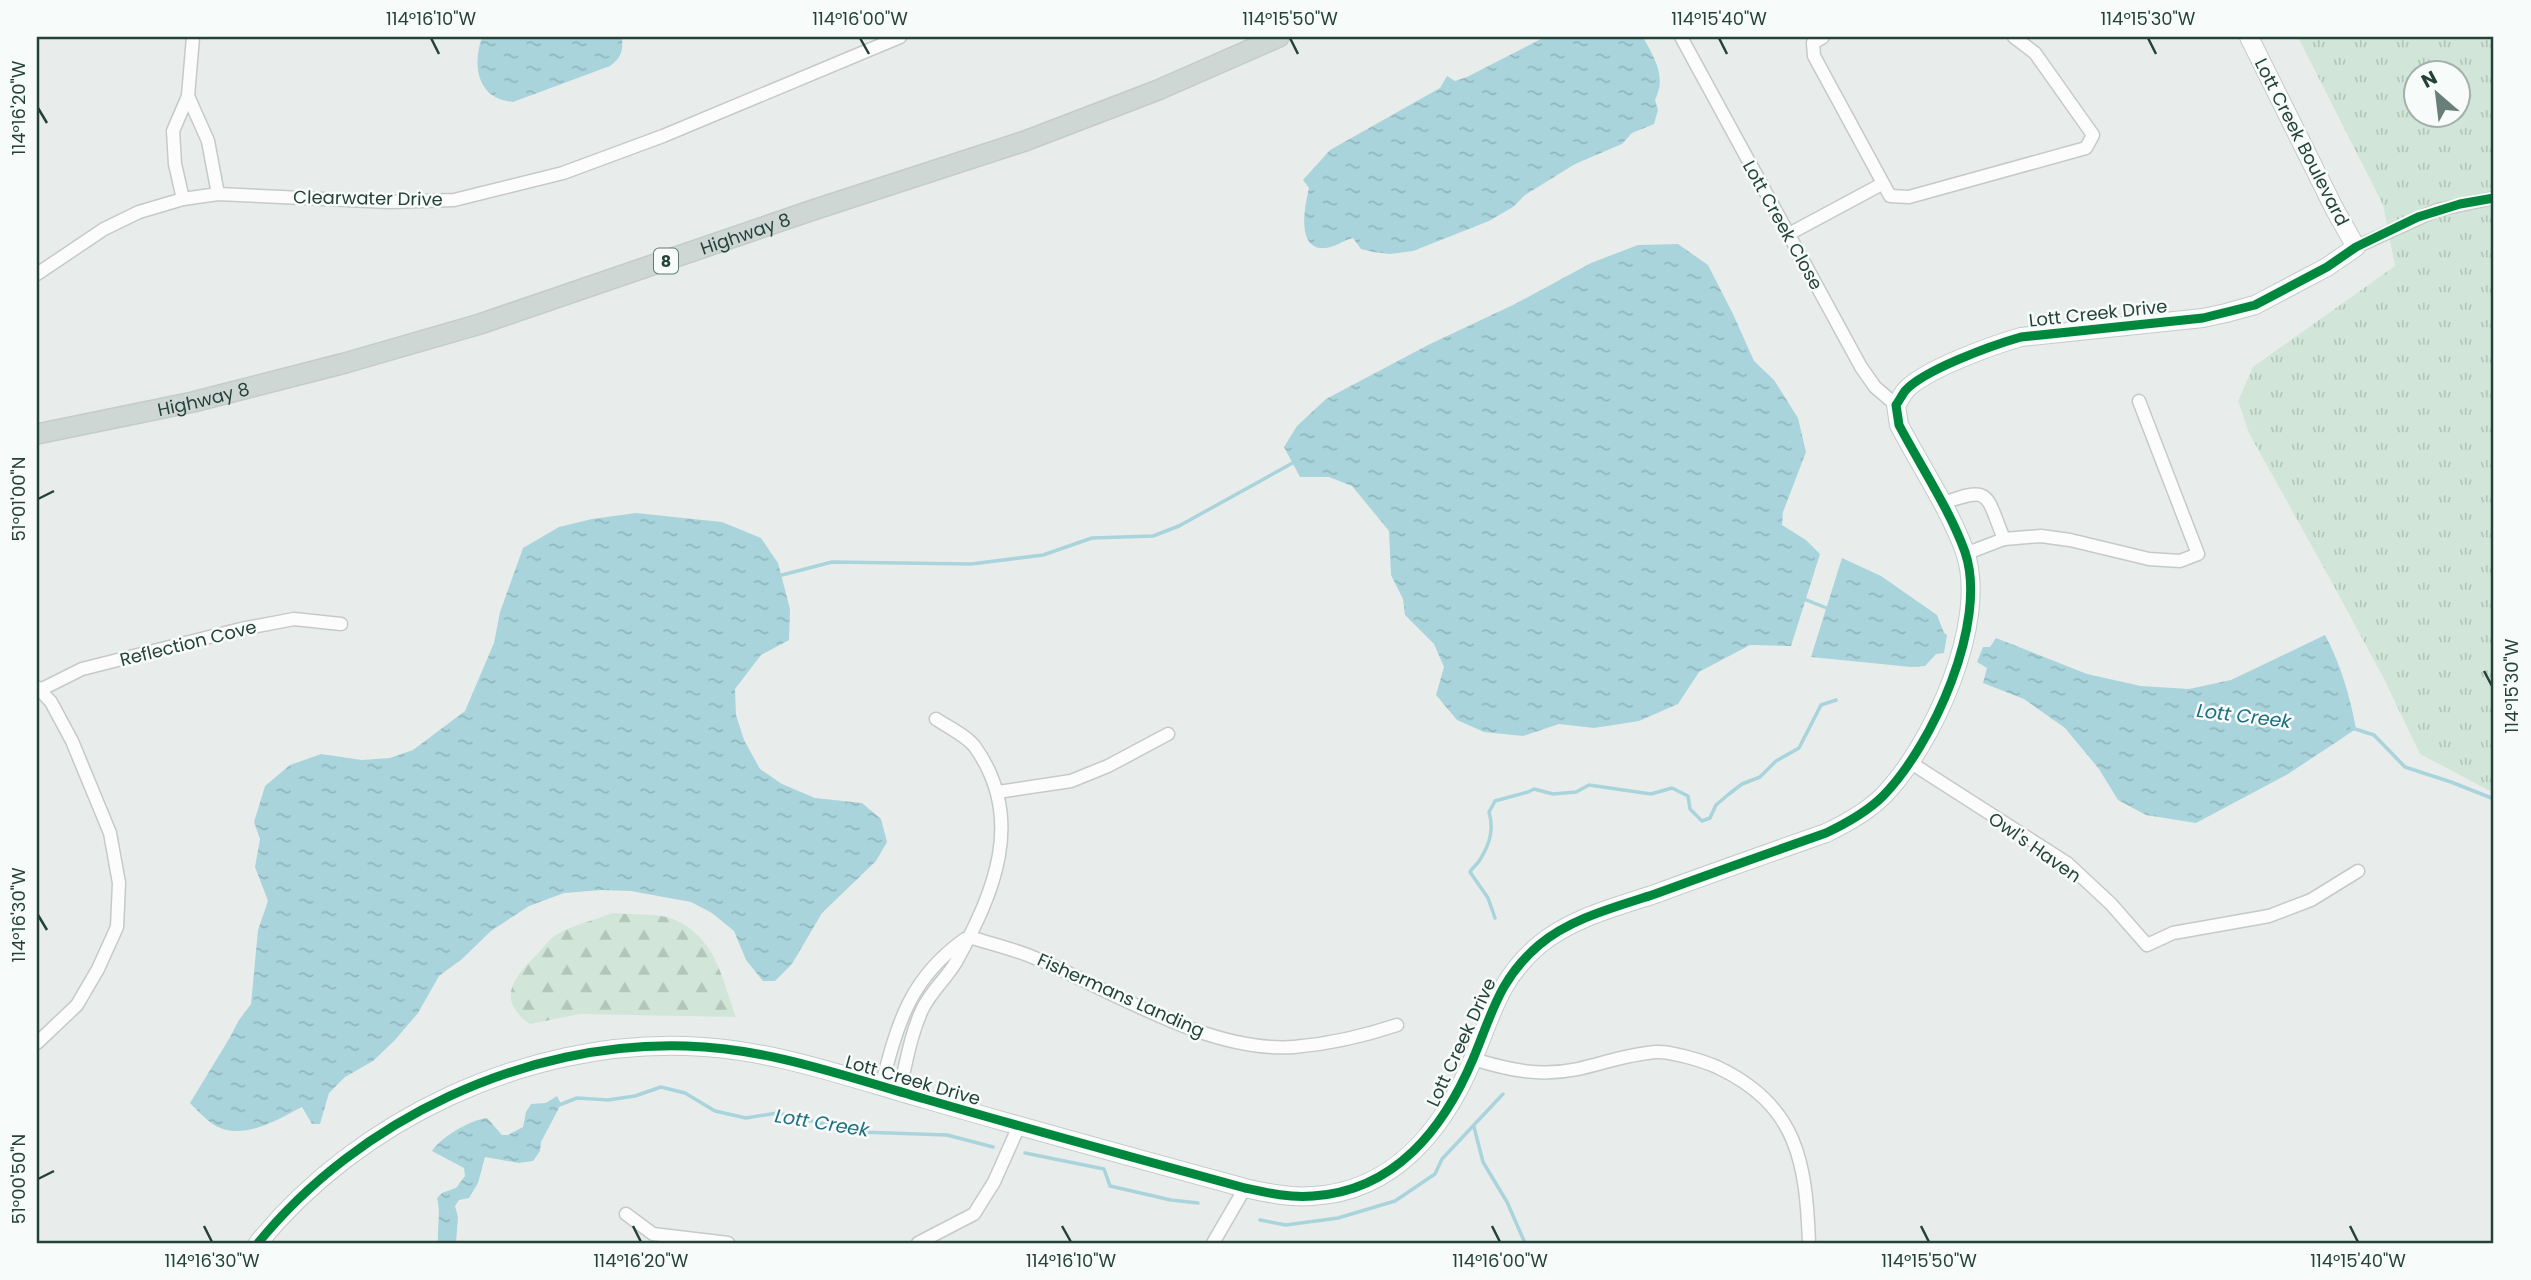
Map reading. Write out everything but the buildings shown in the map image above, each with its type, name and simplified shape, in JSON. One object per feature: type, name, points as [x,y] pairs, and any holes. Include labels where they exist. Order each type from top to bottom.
[{"type":"main road","name":"Highway 8","points":[[37,434],[205,399],[345,363],[480,324],[1025,141],[1158,90],[1279,37]]},
{"type":"street","points":[[183,199],[172,142],[173,131],[188,96],[193,37]]},
{"type":"street","name":"Clearwater Drive","points":[[37,274],[104,229],[139,212],[183,199],[218,194],[389,202],[454,200],[563,173],[663,136],[900,37]]},
{"type":"street","name":"Lott Creek Close","points":[[1681,37],[1869,381],[1896,405]]},
{"type":"street","points":[[1823,37],[1813,43],[1814,56],[1882,184],[1890,196],[1909,197],[2086,148],[2093,135],[2035,53],[2014,37]]},
{"type":"street","name":"Lott Creek Boulevard","points":[[2249,37],[2356,247]]},
{"type":"street","points":[[188,96],[208,141],[218,194]]},
{"type":"street","points":[[1787,235],[1882,184]]},
{"type":"street","name":"Lott Creek Drive","points":[[258,1243],[305,1192],[372,1140],[448,1097],[532,1066],[608,1050],[685,1046],[772,1056],[1280,1196],[1314,1196],[1344,1191],[1373,1180],[1399,1165],[1424,1143],[1441,1121],[1474,1059],[1492,1008],[1511,974],[1540,944],[1577,921],[1826,833],[1857,817],[1883,796],[1911,763],[1949,690],[1964,647],[1970,608],[1965,554],[1899,425],[1896,405],[1907,389],[1937,370],[1993,345],[2021,337],[2203,318],[2255,305],[2327,267],[2356,247],[2437,210],[2494,198]]},
{"type":"street","points":[[1965,554],[2004,539],[2041,536],[2070,540],[2149,559],[2180,561],[2197,554],[2140,401]]},
{"type":"street","points":[[1941,504],[1970,493],[1980,494],[1988,500],[2004,539]]},
{"type":"street","name":"Reflection Cove","points":[[39,689],[82,669],[242,629],[295,619],[341,624]]},
{"type":"street","points":[[37,1043],[76,1005],[98,969],[117,927],[120,883],[110,833],[72,741],[51,702],[39,689]]},
{"type":"street","points":[[899,1092],[914,1030],[923,1008],[954,965],[969,937],[994,881],[1003,834],[998,792],[974,746],[936,719]]},
{"type":"street","points":[[998,792],[1071,781],[1108,766],[1168,734]]},
{"type":"street","name":"Owl's Haven","points":[[1911,763],[2067,863],[2111,904],[2147,945],[2173,933],[2269,916],[2311,900],[2358,871]]},
{"type":"street","points":[[881,1087],[898,1022],[910,998],[944,954],[969,937]]},
{"type":"street","name":"Fishermans Landing","points":[[969,937],[1028,955],[1179,1025],[1236,1042],[1292,1047],[1357,1038],[1398,1025]]},
{"type":"street","points":[[1474,1059],[1510,1070],[1554,1072],[1658,1052],[1700,1059],[1729,1073],[1767,1101],[1790,1133],[1802,1165],[1810,1243]]},
{"type":"street","points":[[918,1243],[974,1214],[995,1182],[1019,1126]]},
{"type":"street","points":[[1213,1243],[1245,1188]]},
{"type":"street","points":[[626,1214],[653,1234],[728,1243]]},
{"type":"green space","points":[[2298,37],[2494,37],[2494,793],[2420,754],[2383,677],[2249,433],[2238,401],[2253,367],[2395,266],[2383,205]]},
{"type":"green space","points":[[613,913],[667,917],[687,926],[699,936],[708,947],[721,973],[736,1017],[580,1014],[530,1024],[519,1015],[511,997],[515,980],[548,941],[576,925]]},
{"type":"water","points":[[482,37],[622,37],[622,46],[619,57],[610,66],[513,102],[492,95],[480,79],[478,59]]},
{"type":"water","points":[[1545,37],[1643,37],[1658,67],[1660,83],[1655,100],[1658,110],[1654,124],[1632,133],[1622,144],[1575,164],[1489,221],[1413,251],[1390,254],[1373,252],[1361,249],[1353,238],[1326,248],[1316,247],[1310,242],[1304,226],[1309,188],[1303,180],[1330,150],[1440,88],[1447,76],[1455,81],[1467,77]]},
{"type":"water","points":[[1678,244],[1708,265],[1754,361],[1774,380],[1798,418],[1806,452],[1783,512],[1782,525],[1806,540],[1820,554],[1791,646],[1750,645],[1699,672],[1678,704],[1639,721],[1594,728],[1559,724],[1523,736],[1484,732],[1457,720],[1436,695],[1444,667],[1434,644],[1405,615],[1403,599],[1391,575],[1389,531],[1352,486],[1329,477],[1300,477],[1284,447],[1297,426],[1326,399],[1430,344],[1515,304],[1591,263],[1638,245]]},
{"type":"water","points":[[636,513],[722,522],[761,538],[778,563],[790,609],[789,640],[761,655],[735,689],[736,715],[744,740],[760,769],[782,784],[815,798],[862,803],[881,819],[887,842],[876,861],[822,913],[792,964],[775,981],[763,981],[746,960],[734,931],[712,913],[691,902],[631,891],[602,890],[564,893],[529,906],[491,931],[462,959],[439,976],[418,1013],[395,1040],[373,1061],[345,1077],[329,1093],[320,1124],[312,1124],[302,1107],[268,1124],[244,1131],[232,1131],[210,1122],[190,1103],[251,1004],[258,930],[268,901],[255,867],[260,839],[254,822],[265,786],[290,765],[321,754],[362,760],[390,758],[413,750],[465,711],[494,643],[500,612],[523,548],[559,527]]},
{"type":"water","points":[[1842,558],[1881,576],[1937,615],[1947,635],[1944,653],[1936,654],[1925,666],[1911,667],[1811,657]]},
{"type":"water","points":[[2325,635],[2344,681],[2356,729],[2288,774],[2196,823],[2146,815],[2118,800],[2099,769],[2065,728],[2024,699],[1983,683],[1987,668],[1977,662],[1983,647],[1990,647],[1996,638],[2087,674],[2141,686],[2189,689],[2231,680]]},
{"type":"water","points":[[557,1096],[561,1104],[533,1161],[519,1163],[485,1157],[478,1183],[469,1198],[459,1200],[455,1206],[458,1217],[456,1243],[438,1243],[437,1198],[456,1188],[465,1176],[464,1168],[432,1151],[436,1146],[449,1135],[480,1119],[487,1118],[502,1135],[508,1135],[523,1127],[531,1104],[546,1103]]},
{"type":"waterway","points":[[782,575],[832,562],[971,564],[1043,555],[1092,538],[1153,536],[1179,526],[1298,460]]},
{"type":"waterway","points":[[1804,599],[1829,609]]},
{"type":"waterway","name":"Lott Creek","points":[[1495,918],[1488,898],[1470,872],[1480,860],[1489,841],[1489,812],[1495,801],[1534,789],[1553,794],[1576,792],[1589,785],[1651,794],[1672,788],[1688,796],[1690,809],[1702,821],[1710,818],[1716,805],[1742,784],[1760,777],[1776,761],[1799,748],[1821,705],[1836,700]]},
{"type":"waterway","name":"Lott Creek","points":[[2352,728],[2374,735],[2405,767],[2494,799]]},
{"type":"waterway","name":"Lott Creek","points":[[559,1105],[577,1098],[608,1100],[635,1096],[661,1087],[685,1093],[715,1111],[746,1118],[777,1113],[859,1132],[947,1135],[993,1147]]},
{"type":"waterway","points":[[1260,1220],[1286,1225],[1338,1218],[1395,1201],[1435,1174],[1442,1159],[1503,1094]]},
{"type":"waterway","points":[[1474,1127],[1483,1162],[1507,1202],[1525,1243]]},
{"type":"waterway","name":"Lott Creek","points":[[1025,1153],[1104,1169],[1110,1186],[1171,1200],[1198,1203]]},
{"type":"cycle path","points":[[258,1243],[299,1199],[345,1159],[395,1125],[450,1096],[506,1073],[565,1057],[626,1048],[717,1048],[777,1058],[1271,1193],[1313,1196],[1342,1192],[1369,1182],[1392,1169],[1413,1152],[1447,1109],[1473,1059],[1498,998],[1514,971],[1539,945],[1565,927],[1594,914],[1826,833],[1870,807],[1902,774],[1920,747],[1951,682],[1963,647],[1969,613],[1970,581],[1959,536],[1899,425],[1896,405],[1914,383],[1959,359],[2021,337],[2203,318],[2255,305],[2327,267],[2356,247],[2418,217],[2460,204],[2494,198]]}]
